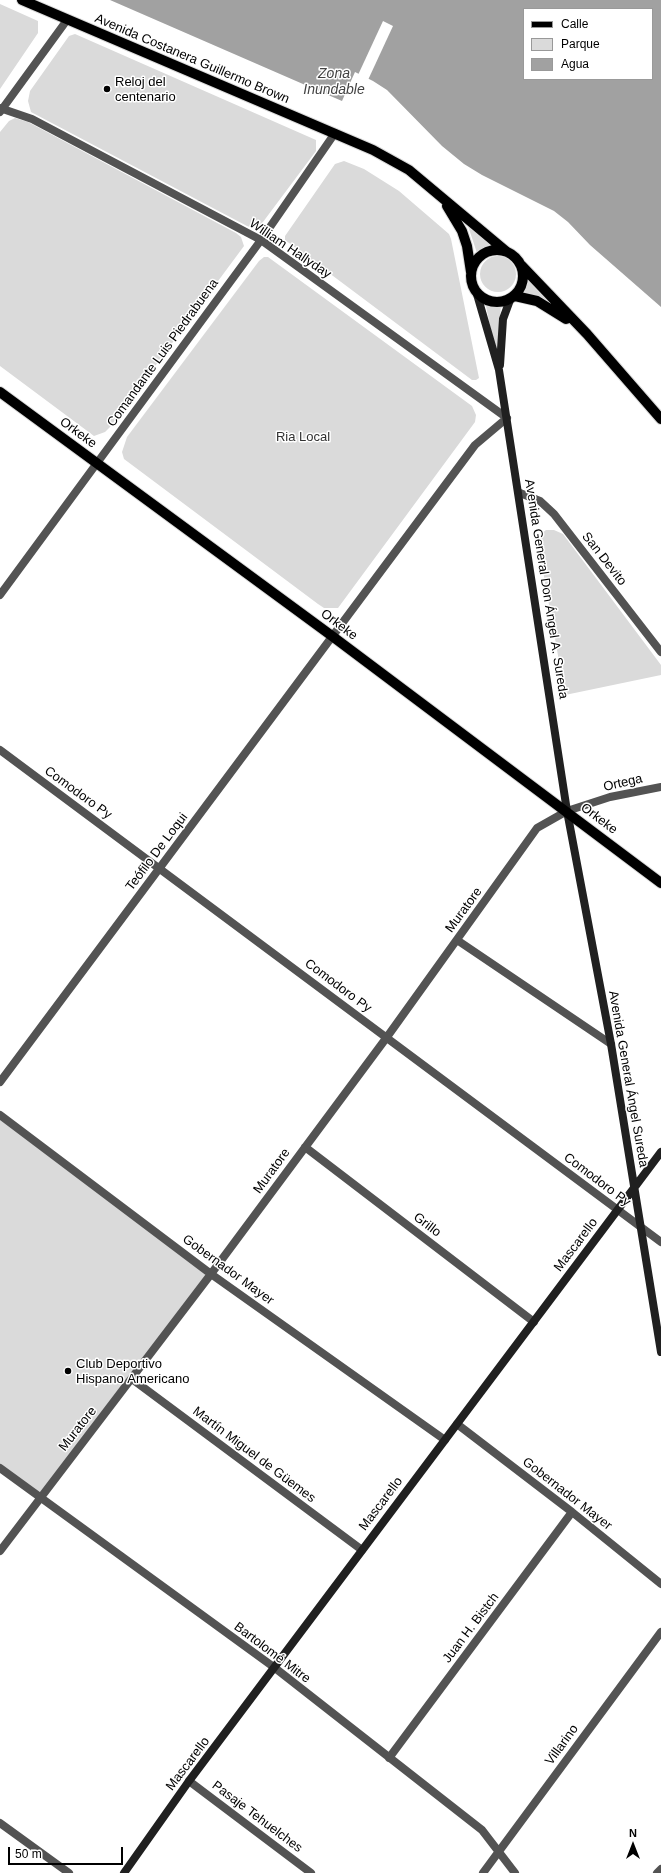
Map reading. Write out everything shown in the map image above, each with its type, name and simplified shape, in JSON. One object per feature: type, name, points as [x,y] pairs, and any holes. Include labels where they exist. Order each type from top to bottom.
[{"type":"main road","name":"Avenida Costanera Guillermo Brown","points":[[22,0],[373,150],[397,163],[435,190],[507,252]]},
{"type":"main road","name":"Avenida Costanera Guillermo Brown","points":[[435,190],[455,216],[462,231],[468,246],[472,273]]},
{"type":"main road","points":[[587,334],[558,313],[537,301],[512,298],[495,302],[481,297],[476,291],[471,279],[474,265],[484,254],[492,251],[507,252],[515,258],[587,334],[661,418]]},
{"type":"main road","points":[[512,298],[523,283],[521,265]]},
{"type":"main road","name":"Avenida General Don Ángel A. Sureda","points":[[476,291],[500,370],[520,493],[567,811]]},
{"type":"main road","name":"Avenida General Don Ángel A. Sureda","points":[[500,370],[503,319],[512,298]]},
{"type":"main road","name":"Orkeke","points":[[0,392],[332,636],[661,883]]},
{"type":"main road","name":"Avenida General Ángel Sureda","points":[[567,811],[611,1044],[661,1352]]},
{"type":"main road","name":"Mascarello","points":[[124,1873],[190,1781],[362,1550],[661,1152]]},
{"type":"street","points":[[1,110],[67,20]]},
{"type":"street","name":"William Hallyday","points":[[1,110],[32,119],[261,240],[507,418]]},
{"type":"street","name":"Comandante Luis Piedrabuena","points":[[0,595],[272,225],[335,133]]},
{"type":"street","name":"Teófilo De Loqui","points":[[0,1082],[475,445],[507,418]]},
{"type":"street","name":"San Devito","points":[[520,493],[540,501],[554,514],[661,652]]},
{"type":"street","name":"Comodoro Py","points":[[0,750],[387,1037],[617,1211],[661,1242]]},
{"type":"street","name":"Ortega","points":[[567,811],[610,797],[661,787]]},
{"type":"street","name":"Muratore","points":[[0,1551],[211,1274],[387,1037],[537,828],[567,811]]},
{"type":"street","points":[[457,940],[611,1044]]},
{"type":"street","name":"Gobernador Mayer","points":[[0,1115],[211,1274],[445,1440]]},
{"type":"street","name":"Grillo","points":[[305,1147],[534,1322]]},
{"type":"street","name":"Martín Miguel de Güemes","points":[[132,1379],[362,1550]]},
{"type":"street","name":"Gobernador Mayer","points":[[457,1424],[572,1512],[661,1584]]},
{"type":"street","name":"Bartolomé Mitre","points":[[0,1468],[39,1498],[275,1668],[482,1830],[515,1873]]},
{"type":"street","name":"Juan H. Bistch","points":[[389,1758],[572,1512]]},
{"type":"street","name":"Villarino","points":[[483,1873],[661,1632]]},
{"type":"street","name":"Pasaje Tehuelches","points":[[190,1781],[310,1873]]},
{"type":"street","points":[[0,1823],[69,1873]]},
{"type":"street","points":[[657,1873],[661,1869]]},
{"type":"green space","points":[[0,4],[38,21],[38,33],[0,89]]},
{"type":"green space","points":[[75,34],[316,140],[316,151],[260,226],[253,228],[247,226],[31,112],[28,101],[30,91],[69,36]]},
{"type":"green space","points":[[15,118],[28,122],[236,233],[241,237],[244,246],[110,427],[105,432],[94,436],[0,366],[0,132],[9,121]]},
{"type":"green space","points":[[344,161],[364,169],[399,191],[449,234],[479,378],[476,380],[472,380],[285,240],[285,236],[335,164]]},
{"type":"green space","points":[[466,220],[495,247],[485,249],[478,256]]},
{"type":"green space","points":[[502,256],[511,261],[515,267],[515,281],[511,287],[502,292],[494,292],[485,287],[481,281],[480,270],[485,261],[491,257]]},
{"type":"green space","name":"Ria Local","points":[[264,257],[268,257],[472,406],[476,415],[475,422],[338,608],[324,608],[318,604],[124,459],[122,452],[127,437],[259,261]]},
{"type":"green space","points":[[528,278],[579,328],[549,305],[518,294],[524,288]]},
{"type":"green space","points":[[485,301],[501,305],[497,361]]},
{"type":"green space","points":[[546,530],[554,530],[563,534],[661,665],[661,675],[565,695],[538,543],[541,534]]},
{"type":"green space","name":"Club Deportivo Hispano Americano","points":[[0,1115],[211,1274],[39,1498],[0,1468]]},
{"type":"water","name":"Zona Inundable","points":[[110,0],[661,0],[661,307],[590,245],[568,222],[554,211],[482,175],[464,164],[442,146],[387,90],[355,72],[342,101]]},
{"type":"pier","points":[[383,21],[393,26],[368,80],[358,75]]},
{"type":"place","name":"Reloj del centenario","points":[[107,89]]},
{"type":"place","name":"Club Deportivo Hispano Americano","points":[[68,1371]]}]
